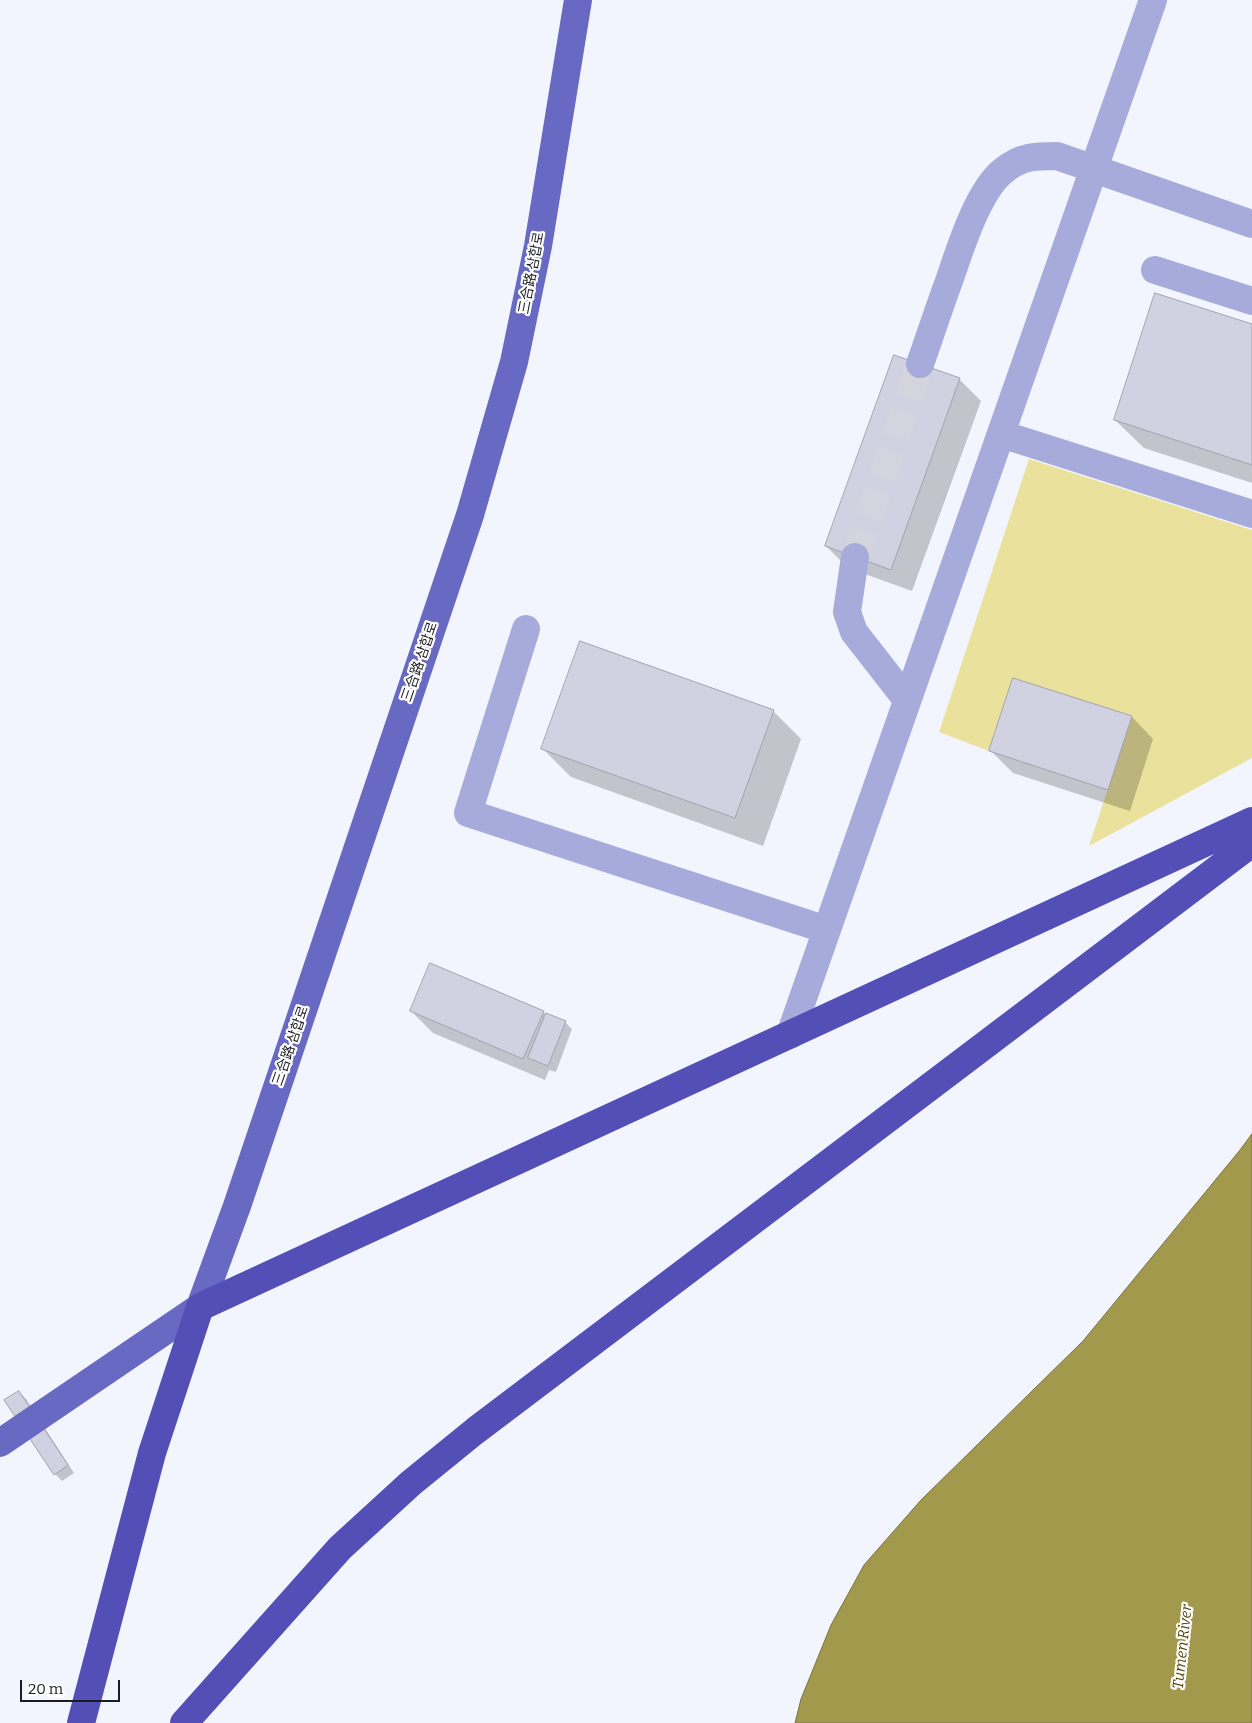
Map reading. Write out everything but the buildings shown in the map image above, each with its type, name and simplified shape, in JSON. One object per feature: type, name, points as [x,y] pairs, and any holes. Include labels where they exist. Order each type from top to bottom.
[{"type":"highway","points":[[81,1723],[152,1453],[200,1307],[1252,821]]},
{"type":"highway","points":[[184,1723],[340,1548],[411,1482],[475,1431],[1252,843]]},
{"type":"main road","name":"三合路 삼합로","points":[[200,1307],[237,1206],[470,515],[514,362],[538,246],[578,0]]},
{"type":"main road","points":[[0,1443],[200,1307]]},
{"type":"lane","points":[[790,1035],[1153,0]]},
{"type":"lane","points":[[920,364],[966,232],[984,196],[1002,172],[1016,162],[1034,156],[1057,156],[1252,224]]},
{"type":"lane","points":[[1155,270],[1252,301]]},
{"type":"lane","points":[[1001,434],[1252,514]]},
{"type":"lane","points":[[855,557],[847,612],[854,632],[907,700]]},
{"type":"lane","points":[[526,629],[468,813],[827,930]]},
{"type":"shaded area","points":[[1029,459],[1252,530],[1252,758],[1089,846],[1132,716],[1013,678],[989,751],[939,732]]},
{"type":"water","name":"Tumen River","points":[[1252,1134],[1252,1723],[795,1723],[801,1699],[831,1625],[864,1565],[921,1500],[1083,1341]]},
{"type":"tunnel","points":[[855,557],[920,364]]}]
